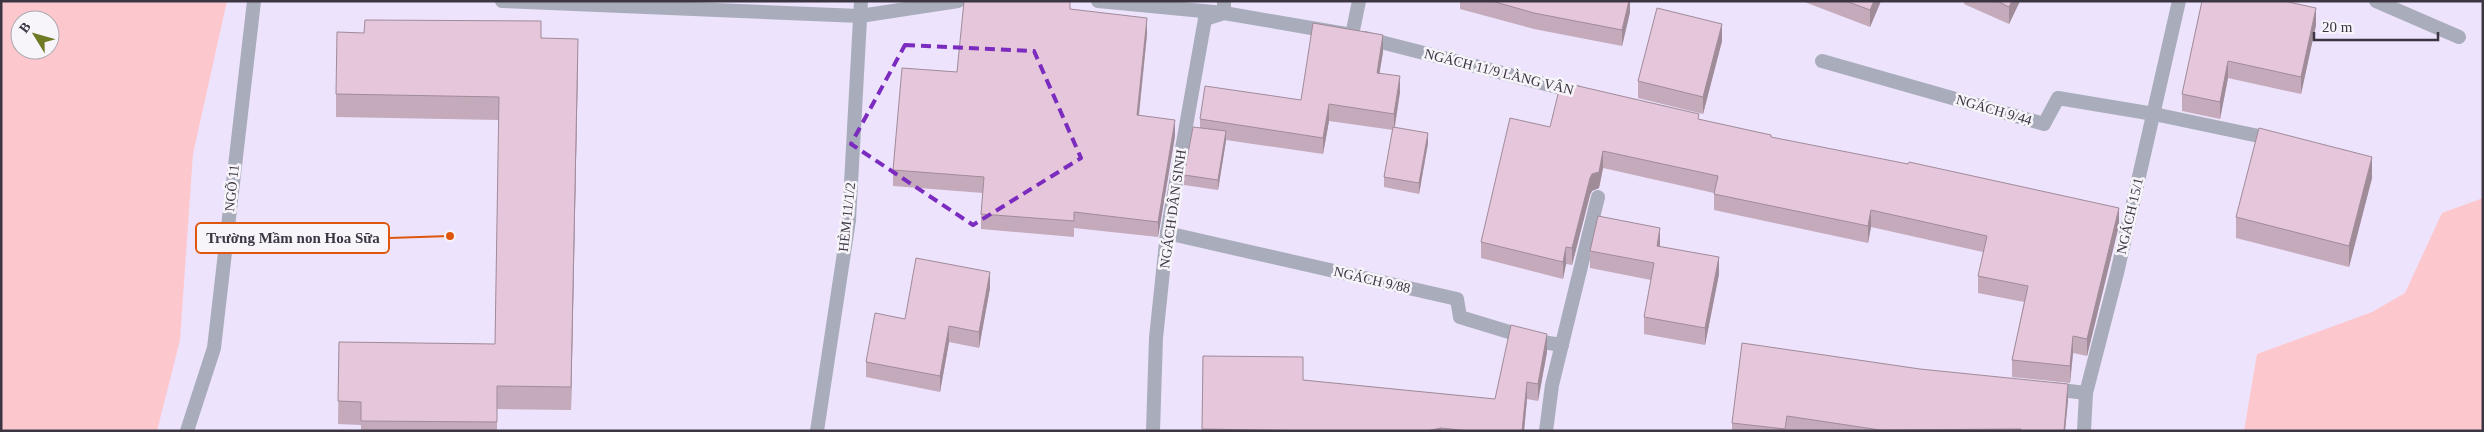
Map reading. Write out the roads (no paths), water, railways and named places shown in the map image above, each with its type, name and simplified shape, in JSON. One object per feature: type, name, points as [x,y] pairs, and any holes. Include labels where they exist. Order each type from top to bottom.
[{"type":"street","name":"NGÕ 11","points":[[187,431],[214,348],[254,1]]},
{"type":"street","points":[[502,1],[860,16],[958,1]]},
{"type":"street","name":"HẺM 11/1/2","points":[[817,431],[849,220],[861,1]]},
{"type":"street","name":"NGÁCH 11/9 LÀNG VÂN","points":[[1098,1],[1224,7],[1352,35],[1593,96]]},
{"type":"street","points":[[1352,35],[1359,1]]},
{"type":"street","name":"NGÁCH 15/1","points":[[2084,431],[2086,392],[2125,217],[2154,114],[2179,1]]},
{"type":"street","points":[[2376,1],[2460,37]]},
{"type":"street","name":"NGÁCH DÂN SINH","points":[[1153,431],[1156,338],[1167,233],[1205,20],[1224,7]]},
{"type":"street","name":"NGÁCH 9/44","points":[[1822,62],[2044,124],[2058,98],[2154,114]]},
{"type":"street","points":[[2154,114],[2289,143]]},
{"type":"street","points":[[1546,431],[1552,385],[1598,197]]},
{"type":"street","name":"NGÁCH 9/88","points":[[1167,233],[1457,299],[1460,317],[1542,342],[1562,345]]},
{"type":"street","points":[[2037,388],[2086,392]]},
{"type":"place","name":"Trường Mầm non Hoa Sữa","points":[[450,236]]}]
